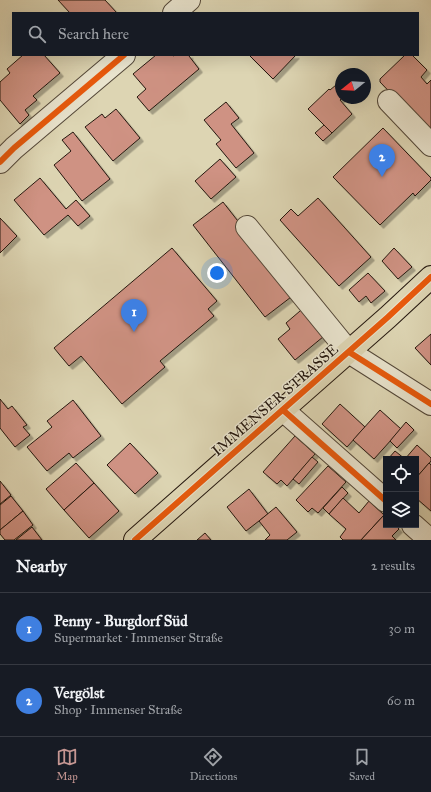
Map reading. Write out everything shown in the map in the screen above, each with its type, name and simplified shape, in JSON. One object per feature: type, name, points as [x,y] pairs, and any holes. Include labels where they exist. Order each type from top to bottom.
[{"type":"main road","name":"IMMENSER STRASSE","points":[[135,540],[349,352],[431,277]]},
{"type":"street","points":[[175,12],[189,0]]},
{"type":"street","points":[[0,162],[14,148],[123,56]]},
{"type":"street","points":[[389,101],[431,145]]},
{"type":"street","points":[[246,227],[349,352],[431,404]]},
{"type":"street","points":[[283,410],[383,498]]},
{"type":"street","points":[[416,528],[430,540]]},
{"type":"building","points":[[58,0],[105,0],[116,12],[69,12]]},
{"type":"building","points":[[22,56],[45,56],[60,73],[33,96],[37,100],[25,110],[29,115],[20,124],[0,100],[0,82],[10,73],[7,69]]},
{"type":"building","points":[[155,56],[189,56],[199,69],[149,111],[137,97],[146,89],[133,74]]},
{"type":"building","points":[[250,56],[295,56],[273,79]]},
{"type":"building","points":[[404,56],[413,56],[427,70],[421,77],[427,84],[431,80],[431,135],[380,82],[380,79]]},
{"type":"building","points":[[335,86],[335,104],[343,104],[352,114],[332,133],[308,109],[329,89],[330,90]]},
{"type":"building","points":[[226,102],[239,118],[231,124],[254,153],[236,168],[216,144],[221,140],[204,120]]},
{"type":"building","points":[[116,109],[140,138],[113,161],[85,127],[102,114],[105,118]]},
{"type":"building","points":[[324,125],[332,133],[323,141],[315,133]]},
{"type":"building","points":[[383,128],[431,178],[431,180],[415,196],[413,193],[380,225],[333,177]]},
{"type":"building","points":[[73,132],[110,179],[82,201],[54,165],[71,151],[62,140]]},
{"type":"building","points":[[220,159],[236,177],[211,199],[195,181]]},
{"type":"building","points":[[40,178],[66,209],[76,200],[90,216],[78,226],[68,215],[44,235],[14,200]]},
{"type":"building","points":[[318,198],[371,257],[339,286],[280,220],[291,209],[298,216]]},
{"type":"building","points":[[223,202],[295,294],[265,317],[193,225]]},
{"type":"building","points":[[0,218],[17,236],[0,253]]},
{"type":"building","points":[[172,248],[217,301],[208,309],[214,316],[160,361],[165,367],[122,404],[81,356],[69,366],[54,348]]},
{"type":"building","points":[[394,248],[412,267],[398,279],[382,261]]},
{"type":"building","points":[[368,273],[385,291],[371,303],[366,296],[359,302],[349,290]]},
{"type":"building","points":[[307,305],[329,332],[295,360],[278,339],[290,329],[286,323]]},
{"type":"building","points":[[431,334],[431,365],[415,348]]},
{"type":"building","points":[[0,399],[8,409],[12,406],[27,425],[23,427],[30,435],[15,447],[0,428]]},
{"type":"building","points":[[73,400],[101,436],[73,458],[69,453],[47,471],[27,447],[52,427],[47,421]]},
{"type":"building","points":[[340,404],[365,427],[347,447],[322,424]]},
{"type":"building","points":[[380,410],[401,429],[374,459],[353,440]]},
{"type":"building","points":[[406,422],[414,430],[397,448],[390,441]]},
{"type":"building","points":[[295,436],[315,454],[287,486],[281,480],[277,484],[263,472]]},
{"type":"building","points":[[130,443],[158,473],[135,494],[107,465]]},
{"type":"building","points":[[417,445],[431,458],[431,461],[419,475],[419,456],[408,456]]},
{"type":"building","points":[[395,451],[401,456],[391,456]]},
{"type":"building","points":[[312,457],[318,462],[299,484],[293,479]]},
{"type":"building","points":[[76,463],[94,483],[64,510],[46,489]]},
{"type":"building","points":[[429,463],[431,465],[431,511],[419,501],[419,475]]},
{"type":"building","points":[[328,466],[346,482],[318,513],[312,508],[308,512],[296,500]]},
{"type":"building","points":[[0,481],[11,495],[0,504]]},
{"type":"building","points":[[94,483],[119,511],[89,538],[64,510]]},
{"type":"building","points":[[342,487],[348,493],[329,514],[323,508]]},
{"type":"building","points":[[249,489],[268,514],[246,531],[227,507]]},
{"type":"building","points":[[11,496],[23,511],[0,530],[0,505]]},
{"type":"building","points":[[343,498],[359,513],[369,501],[383,514],[383,516],[361,540],[343,540],[340,537],[346,529],[329,514]]},
{"type":"building","points":[[276,507],[297,532],[287,540],[265,540],[270,535],[259,521]]},
{"type":"building","points":[[23,511],[33,525],[14,540],[5,540],[0,534],[0,530]]},
{"type":"building","points":[[383,516],[383,528],[399,529],[392,536],[396,540],[361,540]]},
{"type":"building","points":[[32,527],[42,540],[16,540]]},
{"type":"building","points":[[205,533],[211,540],[197,540]]},
{"type":"cycle path","points":[[0,162],[14,148],[123,56]]},
{"type":"cycle path","points":[[135,540],[388,317],[431,277]]},
{"type":"cycle path","points":[[349,352],[431,404]]},
{"type":"cycle path","points":[[283,410],[383,498]]},
{"type":"place","name":"Vergölst","points":[[382,177]]},
{"type":"place","name":"Penny - Burgdorf Süd","points":[[134,332]]}]
